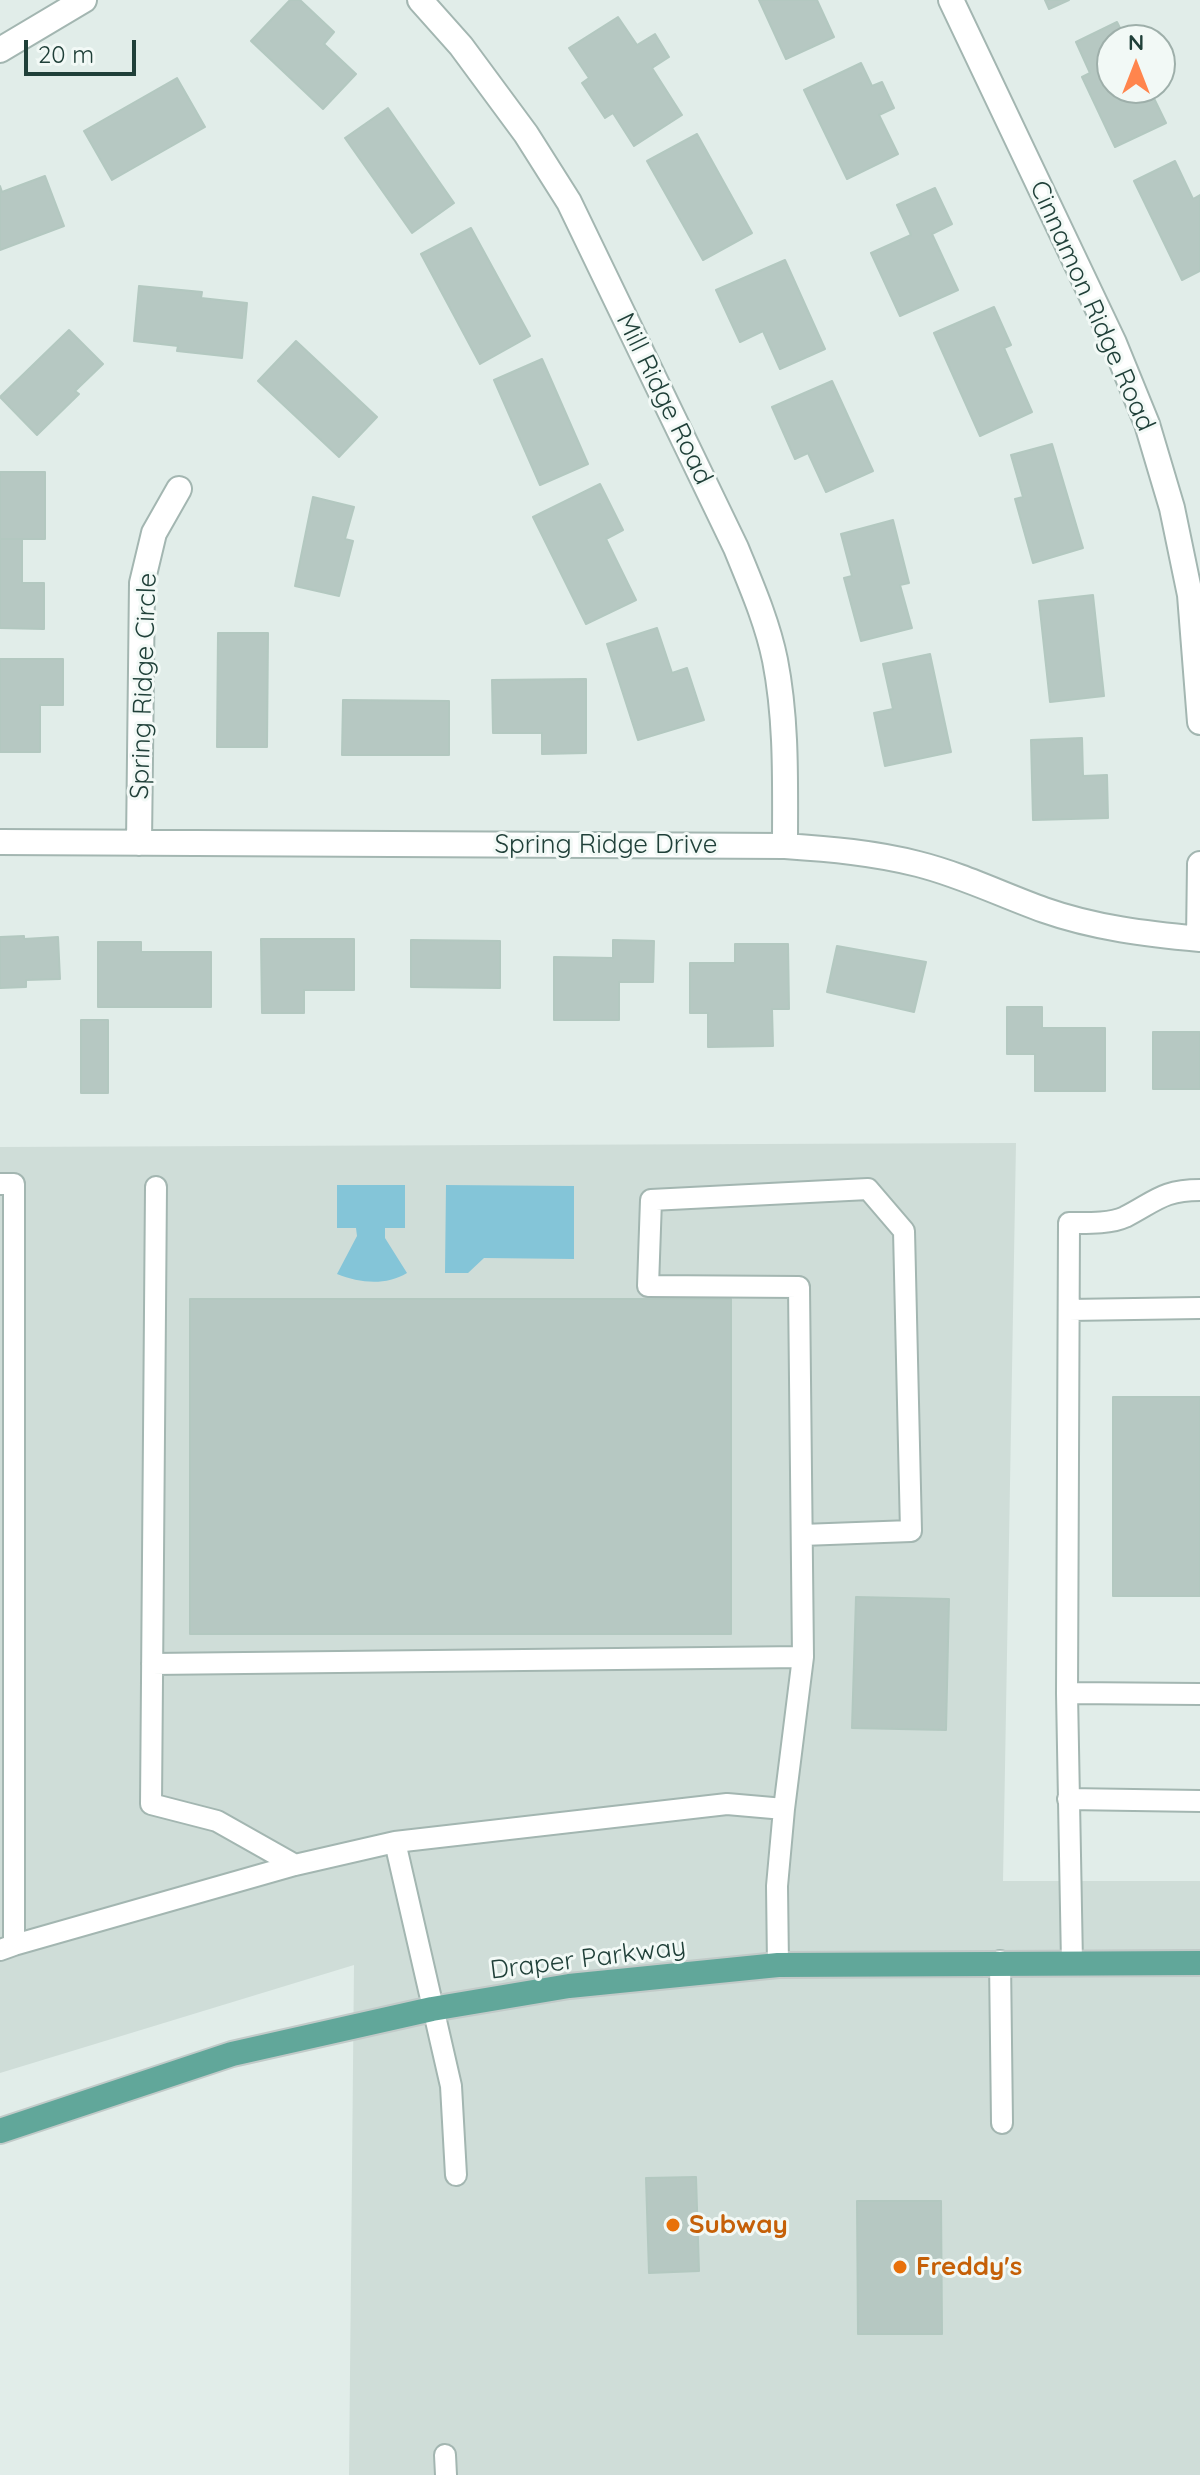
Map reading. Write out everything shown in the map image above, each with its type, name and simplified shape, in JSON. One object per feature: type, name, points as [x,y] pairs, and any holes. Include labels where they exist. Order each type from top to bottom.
[{"type":"main road","name":"Draper Parkway","points":[[0,2131],[232,2054],[432,2009],[569,1986],[778,1965],[1000,1961],[1200,1963]]},
{"type":"street","points":[[0,50],[84,0]]},
{"type":"street","name":"Mill Ridge Road","points":[[420,0],[461,46],[526,134],[569,202],[736,548],[757,599],[774,659],[783,722],[785,846]]},
{"type":"street","name":"Cinnamon Ridge Road","points":[[951,0],[1114,343],[1147,424],[1172,508],[1190,595],[1200,722]]},
{"type":"street","name":"Spring Ridge Circle","points":[[139,843],[142,583],[154,533],[179,489]]},
{"type":"street","name":"Spring Ridge Drive","points":[[0,842],[785,846],[850,851],[918,864],[1046,911],[1122,930],[1200,939]]},
{"type":"street","points":[[1200,864],[1200,939]]},
{"type":"lane","points":[[0,1184],[14,1184],[7,1947],[295,1865],[395,1842],[727,1804],[784,1809]]},
{"type":"lane","points":[[156,1187],[151,1804],[217,1821],[295,1865]]},
{"type":"lane","points":[[778,1965],[777,1886],[803,1657],[799,1287],[648,1286],[651,1200],[868,1189],[904,1231],[911,1531],[802,1535]]},
{"type":"lane","points":[[1072,1963],[1067,1693],[1069,1223],[1124,1218],[1147,1201],[1175,1190],[1200,1190]]},
{"type":"lane","points":[[1069,1310],[1200,1308]]},
{"type":"lane","points":[[152,1664],[803,1657]]},
{"type":"lane","points":[[1067,1693],[1200,1694]]},
{"type":"lane","points":[[1068,1799],[1200,1801]]},
{"type":"lane","points":[[395,1842],[451,2086],[456,2175]]},
{"type":"lane","points":[[1000,1961],[1002,2123]]},
{"type":"shaded area","points":[[1016,1143],[1003,1881],[1200,1881],[1200,2475],[349,2475],[354,1965],[0,2073],[0,1147]]},
{"type":"water","points":[[337,1185],[405,1185],[405,1228],[385,1228],[385,1238],[407,1273],[390,1280],[372,1282],[337,1274],[357,1236],[356,1228],[337,1228]]},
{"type":"water","points":[[446,1185],[574,1186],[574,1259],[484,1258],[468,1273],[445,1273]]},
{"type":"building","points":[[290,0],[300,0],[334,32],[324,44],[356,74],[323,109],[251,41]]},
{"type":"building","points":[[759,0],[817,0],[834,37],[786,59]]},
{"type":"building","points":[[1045,0],[1069,0],[1049,9]]},
{"type":"building","points":[[618,17],[637,45],[655,34],[669,57],[652,68],[682,115],[634,146],[613,113],[605,118],[582,83],[589,78],[569,48]]},
{"type":"building","points":[[1096,32],[1096,104],[1157,104],[1166,123],[1115,147],[1082,77],[1090,73],[1076,42]]},
{"type":"building","points":[[861,63],[872,86],[882,82],[894,108],[879,115],[898,154],[847,179],[804,90]]},
{"type":"building","points":[[177,78],[205,127],[112,180],[84,131]]},
{"type":"building","points":[[388,108],[454,203],[412,233],[345,138]]},
{"type":"building","points":[[697,134],[752,233],[703,260],[647,161]]},
{"type":"building","points":[[1175,161],[1193,199],[1200,195],[1200,271],[1182,280],[1134,181]]},
{"type":"building","points":[[45,176],[64,226],[0,250],[0,186],[2,192]]},
{"type":"building","points":[[935,188],[952,224],[932,234],[958,290],[900,316],[871,253],[911,235],[897,205]]},
{"type":"building","points":[[471,228],[530,336],[480,364],[421,254]]},
{"type":"building","points":[[785,260],[825,349],[780,369],[763,331],[740,342],[716,290]]},
{"type":"building","points":[[139,286],[202,292],[201,298],[247,303],[242,358],[177,351],[178,346],[134,341]]},
{"type":"building","points":[[994,307],[1011,345],[1004,348],[1032,412],[980,436],[934,333]]},
{"type":"building","points":[[69,330],[103,364],[75,391],[79,394],[37,435],[0,397]]},
{"type":"building","points":[[296,341],[377,417],[339,457],[258,381]]},
{"type":"building","points":[[542,359],[588,464],[540,485],[494,380]]},
{"type":"building","points":[[832,381],[873,471],[826,492],[808,453],[795,459],[772,407]]},
{"type":"building","points":[[1052,444],[1083,548],[1033,563],[1015,499],[1023,497],[1011,455]]},
{"type":"building","points":[[0,472],[45,472],[45,539],[0,539]]},
{"type":"building","points":[[600,484],[623,530],[606,539],[636,600],[586,624],[533,517]]},
{"type":"building","points":[[313,497],[354,507],[345,539],[353,541],[339,596],[295,586]]},
{"type":"building","points":[[893,520],[909,583],[900,585],[912,628],[861,641],[844,578],[852,576],[841,534]]},
{"type":"building","points":[[0,539],[22,539],[22,583],[44,583],[44,629],[0,628]]},
{"type":"building","points":[[1093,595],[1104,696],[1050,702],[1039,601]]},
{"type":"building","points":[[657,628],[672,673],[687,668],[704,720],[638,740],[607,644]]},
{"type":"building","points":[[218,633],[268,633],[267,747],[217,747]]},
{"type":"building","points":[[930,654],[951,752],[885,766],[874,713],[893,709],[883,664]]},
{"type":"building","points":[[0,659],[63,659],[63,705],[40,705],[40,752],[0,752]]},
{"type":"building","points":[[586,679],[586,753],[542,754],[542,733],[493,733],[492,680]]},
{"type":"building","points":[[343,700],[449,701],[449,755],[342,755]]},
{"type":"building","points":[[1082,738],[1083,776],[1107,775],[1108,818],[1033,820],[1031,740]]},
{"type":"building","points":[[24,936],[24,939],[58,937],[60,979],[26,980],[26,987],[0,988],[0,937]]},
{"type":"building","points":[[261,939],[354,939],[354,990],[304,990],[304,1013],[262,1013]]},
{"type":"building","points":[[411,940],[500,941],[500,988],[411,987]]},
{"type":"building","points":[[613,940],[654,941],[653,982],[619,982],[619,1020],[554,1020],[554,957],[613,958]]},
{"type":"building","points":[[98,942],[141,942],[141,952],[211,952],[211,1007],[98,1007]]},
{"type":"building","points":[[735,944],[788,944],[789,1009],[772,1009],[773,1046],[708,1047],[708,1013],[690,1013],[690,963],[735,963]]},
{"type":"building","points":[[837,946],[926,962],[914,1012],[827,992]]},
{"type":"building","points":[[1007,1007],[1042,1007],[1042,1028],[1105,1028],[1105,1091],[1035,1091],[1035,1054],[1007,1054]]},
{"type":"building","points":[[81,1020],[108,1020],[108,1093],[81,1093]]},
{"type":"building","points":[[1153,1032],[1200,1032],[1200,1089],[1153,1089]]},
{"type":"building","points":[[190,1299],[731,1299],[731,1634],[190,1634]]},
{"type":"building","points":[[1113,1397],[1200,1397],[1200,1596],[1113,1596]]},
{"type":"building","points":[[856,1597],[949,1599],[946,1730],[852,1728]]},
{"type":"building","name":"Subway","points":[[696,2177],[699,2271],[649,2273],[646,2178]]},
{"type":"building","name":"Freddy's","points":[[857,2201],[941,2201],[942,2334],[858,2334]]},
{"type":"place","name":"Subway","points":[[673,2225]]},
{"type":"place","name":"Freddy's","points":[[900,2267]]}]
